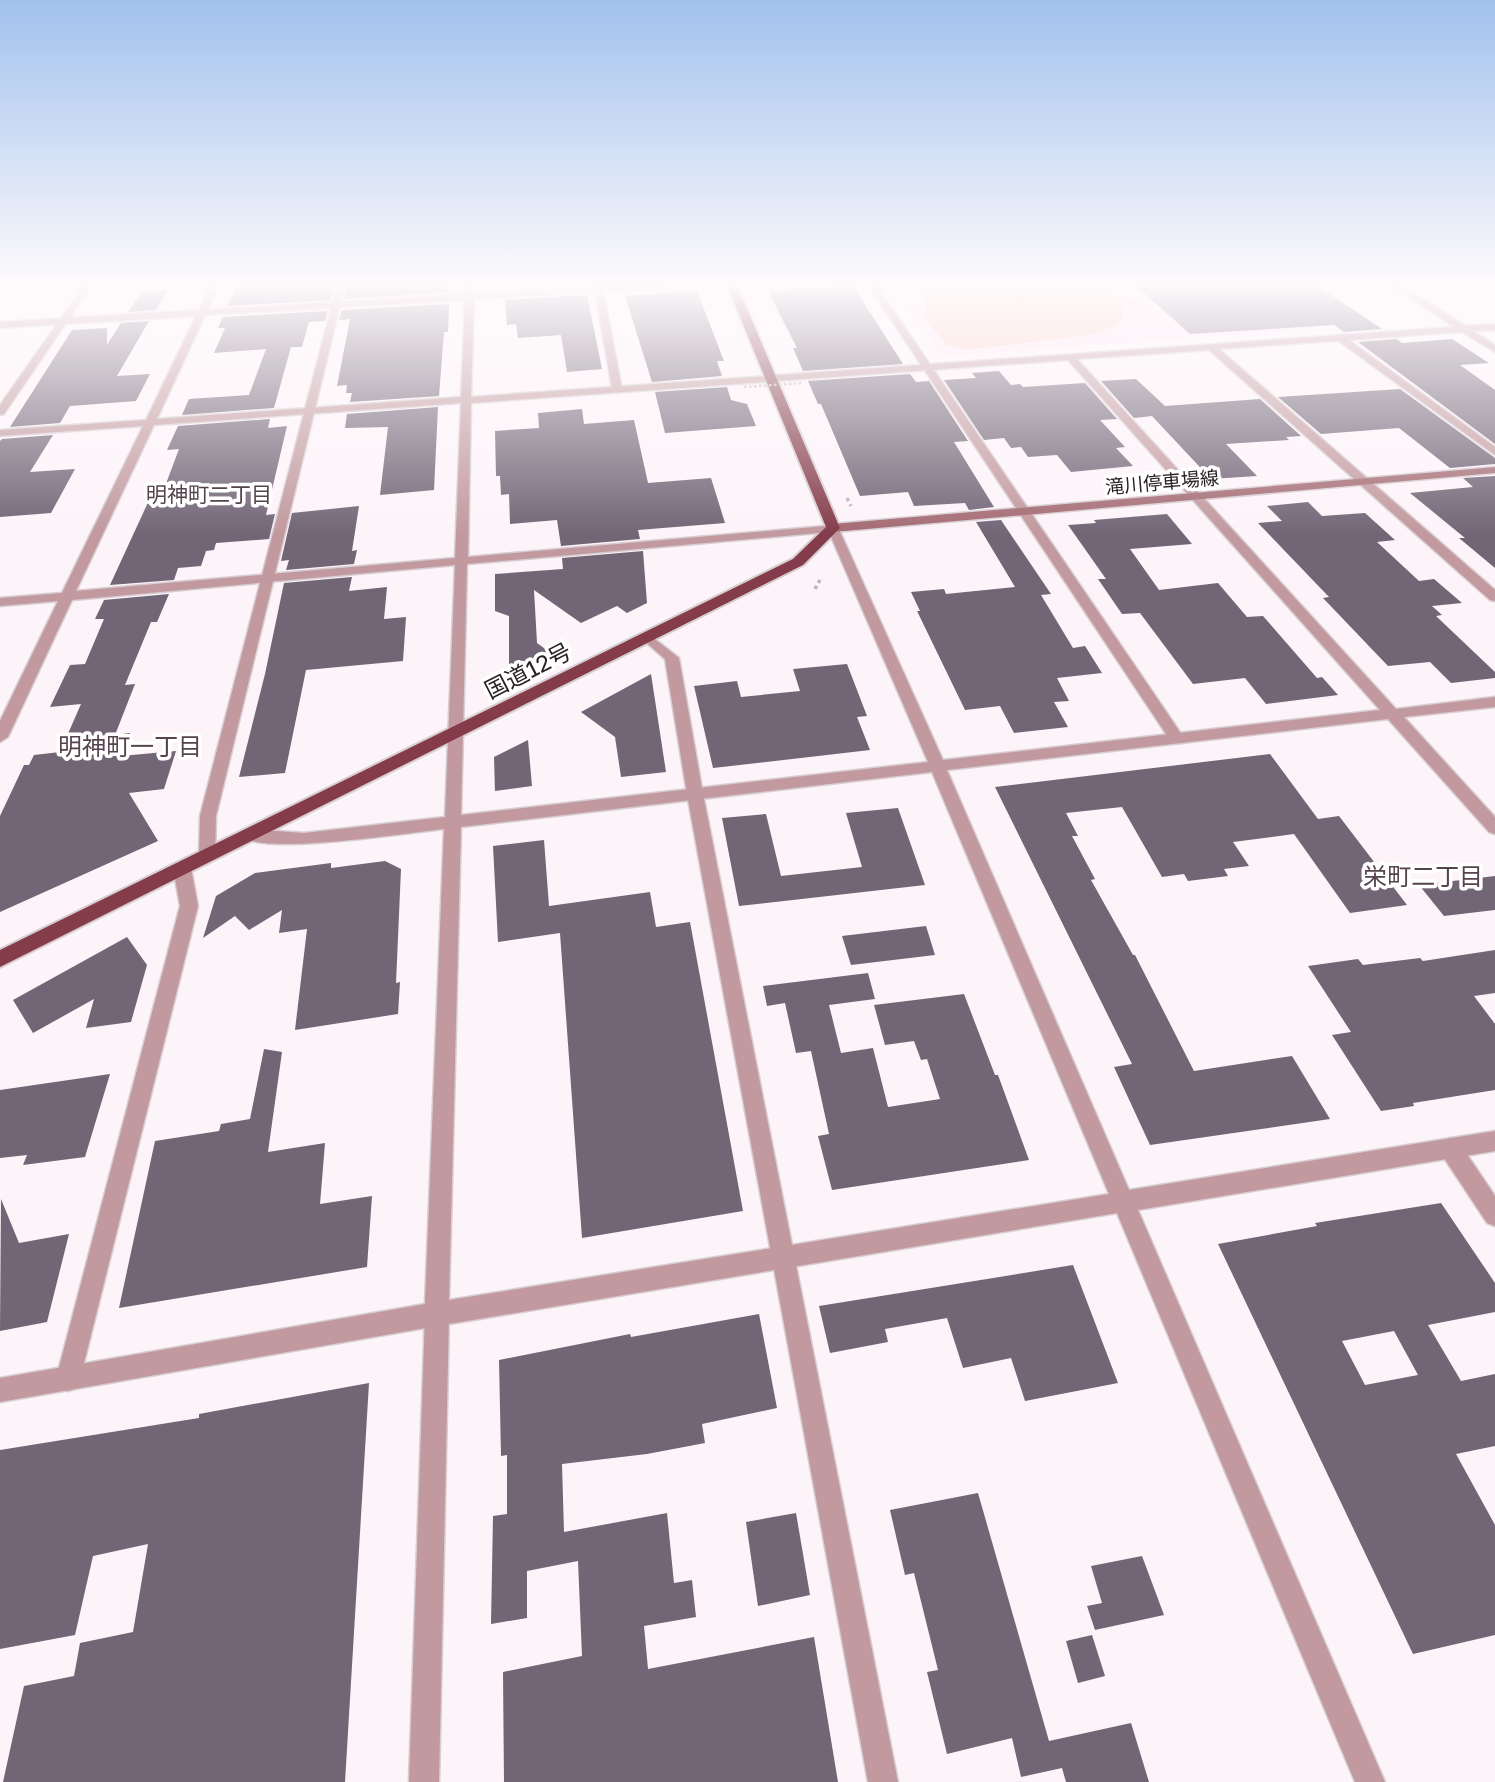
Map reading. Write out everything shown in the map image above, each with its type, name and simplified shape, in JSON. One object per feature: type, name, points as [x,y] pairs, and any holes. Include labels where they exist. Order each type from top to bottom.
[{"type":"highway","points":[[767,368],[833,528]]},
{"type":"highway","name":"国道12号","points":[[0,958],[799,562],[833,528]]},
{"type":"main road","name":"滝川停車場線","points":[[833,528],[1495,470]]},
{"type":"street","points":[[0,412],[30,368]]},
{"type":"street","points":[[0,737],[176,368]]},
{"type":"street","points":[[207,856],[208,816],[320,368]]},
{"type":"street","points":[[424,1782],[467,368]]},
{"type":"street","points":[[613,368],[617,389]]},
{"type":"street","points":[[0,433],[911,368]]},
{"type":"street","points":[[928,368],[1177,739]]},
{"type":"street","points":[[1080,368],[1495,828]]},
{"type":"street","points":[[1235,368],[1495,597]]},
{"type":"street","points":[[1381,368],[1495,452]]},
{"type":"street","points":[[0,602],[833,528],[1370,1782]]},
{"type":"street","points":[[647,637],[672,658],[695,794],[883,1782]]},
{"type":"street","points":[[249,835],[304,839],[1495,702]]},
{"type":"street","points":[[68,1379],[189,906],[182,868]]},
{"type":"street","points":[[0,1390],[437,1314],[1495,1141]]},
{"type":"street","points":[[1450,1148],[1495,1215]]},
{"type":"path","points":[[744,387],[803,383]]},
{"type":"path","points":[[847,498],[851,506]]},
{"type":"path","points":[[815,589],[820,580]]},
{"type":"building","points":[[48,368],[122,368],[117,376],[150,374],[136,401],[70,406],[60,423],[10,427]]},
{"type":"building","points":[[259,368],[285,368],[274,408],[182,415],[189,399],[249,395]]},
{"type":"building","points":[[340,368],[441,368],[439,396],[350,402],[352,393],[346,393],[347,385],[337,386]]},
{"type":"building","points":[[566,368],[602,369],[567,372]]},
{"type":"building","points":[[648,368],[719,368],[722,376],[652,382]]},
{"type":"building","points":[[802,368],[844,368],[803,371]]},
{"type":"building","points":[[1393,368],[1464,368],[1495,390],[1495,444]]},
{"type":"building","points":[[999,371],[1011,385],[1020,384],[1023,387],[1085,383],[1117,419],[1100,420],[1125,447],[1116,448],[1133,466],[1071,472],[1057,455],[1028,457],[1021,447],[1011,448],[1004,438],[984,440],[944,380],[976,378],[972,373]]},
{"type":"building","points":[[910,374],[916,382],[929,381],[968,441],[954,442],[994,507],[969,510],[965,503],[914,506],[908,492],[860,496],[821,404],[818,404],[808,381]]},
{"type":"building","points":[[1136,379],[1165,406],[1260,399],[1301,436],[1286,437],[1289,440],[1226,444],[1257,476],[1211,479],[1152,416],[1134,418],[1101,381]]},
{"type":"building","points":[[727,387],[731,400],[747,404],[756,426],[665,433],[655,392]]},
{"type":"building","points":[[1400,389],[1495,458],[1495,464],[1450,468],[1399,428],[1321,434],[1278,397]]},
{"type":"building","points":[[438,407],[434,490],[380,495],[388,427],[345,428],[347,414]]},
{"type":"building","points":[[582,409],[584,424],[634,420],[648,483],[711,478],[725,523],[638,530],[640,539],[561,546],[557,520],[510,524],[509,494],[501,495],[500,476],[496,476],[495,431],[539,428],[538,413]]},
{"type":"building","points":[[270,419],[268,428],[287,426],[266,515],[275,514],[269,539],[216,543],[214,550],[206,551],[201,566],[178,568],[174,580],[110,585],[150,498],[161,497],[179,449],[167,450],[178,426]]},
{"type":"building","points":[[53,435],[30,472],[75,469],[51,513],[0,517],[0,441]]},
{"type":"building","points":[[1495,476],[1495,568],[1459,538],[1465,538],[1410,493],[1473,487],[1463,478]]},
{"type":"building","points":[[1308,502],[1322,516],[1365,513],[1395,540],[1377,542],[1419,581],[1434,579],[1462,603],[1432,606],[1442,615],[1436,616],[1495,672],[1495,678],[1451,683],[1430,662],[1388,666],[1323,598],[1329,597],[1258,523],[1282,521],[1267,506]]},
{"type":"building","points":[[359,506],[352,551],[357,550],[354,564],[286,570],[289,560],[281,561],[292,513]]},
{"type":"building","points":[[1167,514],[1192,544],[1130,549],[1159,590],[1218,583],[1247,617],[1263,616],[1317,678],[1322,677],[1338,695],[1266,704],[1245,678],[1193,684],[1140,613],[1122,614],[1098,579],[1106,579],[1068,525]]},
{"type":"building","points":[[1001,520],[1051,594],[1041,595],[1073,648],[1085,646],[1102,673],[1057,678],[1069,701],[1054,702],[1068,727],[1014,733],[1000,706],[965,710],[917,611],[920,611],[911,592],[944,589],[946,594],[1015,587],[976,522]]},
{"type":"building","points":[[643,551],[647,603],[627,613],[617,606],[581,623],[534,590],[537,643],[548,651],[509,672],[509,616],[495,611],[495,574],[563,569],[562,558]]},
{"type":"building","points":[[352,577],[349,591],[387,587],[384,619],[406,617],[403,661],[306,670],[285,773],[239,777],[284,583]]},
{"type":"building","points":[[169,594],[157,622],[151,622],[125,685],[135,684],[115,735],[130,733],[121,756],[176,751],[164,789],[129,793],[158,841],[0,912],[0,816],[24,765],[29,765],[34,755],[60,752],[81,704],[50,707],[70,665],[85,664],[104,619],[95,619],[104,600]]},
{"type":"building","points":[[847,664],[867,716],[857,717],[870,750],[713,768],[694,686],[737,681],[741,697],[800,691],[793,669]]},
{"type":"building","points":[[651,674],[666,772],[621,777],[615,737],[581,712]]},
{"type":"building","points":[[528,740],[532,786],[495,791],[494,757]]},
{"type":"building","points":[[1270,754],[1318,819],[1339,816],[1407,905],[1350,913],[1294,834],[1233,842],[1249,866],[1224,869],[1228,876],[1188,881],[1184,874],[1162,877],[1122,807],[1066,813],[1078,836],[1072,836],[1095,879],[1091,880],[1135,955],[1194,1071],[1292,1056],[1330,1119],[1150,1145],[1114,1067],[1132,1064],[995,787]]},
{"type":"building","points":[[898,808],[925,885],[739,906],[722,818],[766,814],[781,876],[862,867],[846,813]]},
{"type":"building","points":[[544,840],[549,906],[650,892],[656,927],[690,922],[743,1211],[582,1238],[560,933],[498,942],[493,846]]},
{"type":"building","points":[[385,861],[401,869],[396,983],[400,982],[398,1014],[295,1030],[307,929],[279,933],[282,910],[249,930],[235,916],[203,938],[216,896],[255,873],[331,863],[331,868]]},
{"type":"building","points":[[1495,876],[1495,910],[1444,916],[1419,885]]},
{"type":"building","points":[[926,926],[935,955],[851,965],[842,936]]},
{"type":"building","points":[[127,937],[147,965],[131,1022],[86,1028],[94,999],[33,1033],[13,1000]]},
{"type":"building","points":[[1495,950],[1495,993],[1474,996],[1495,1024],[1495,1090],[1381,1111],[1332,1035],[1351,1032],[1308,966],[1358,959],[1363,965],[1420,958],[1423,961]]},
{"type":"building","points":[[868,973],[875,999],[829,1005],[841,1053],[873,1048],[888,1107],[940,1099],[927,1059],[921,1060],[914,1041],[885,1045],[874,1005],[964,994],[995,1075],[998,1075],[1029,1160],[832,1190],[818,1136],[829,1134],[811,1051],[796,1053],[785,1003],[767,1006],[763,986]]},
{"type":"building","points":[[264,1049],[282,1052],[268,1152],[325,1143],[320,1204],[372,1196],[367,1267],[119,1308],[155,1141],[219,1131],[221,1124],[250,1119]]},
{"type":"building","points":[[110,1074],[85,1157],[23,1165],[27,1155],[0,1158],[0,1090]]},
{"type":"building","points":[[1,1199],[19,1243],[69,1234],[47,1322],[0,1331]]},
{"type":"building","points":[[1441,1203],[1495,1283],[1495,1312],[1428,1325],[1461,1381],[1495,1374],[1495,1446],[1456,1454],[1495,1525],[1495,1635],[1413,1654],[1218,1244],[1317,1226],[1315,1223]],"holes":[[[1394,1331],[1418,1375],[1365,1385],[1342,1341]]]},
{"type":"building","points":[[1073,1265],[1118,1383],[1025,1401],[1011,1358],[963,1368],[947,1318],[885,1329],[888,1342],[830,1353],[819,1306]]},
{"type":"building","points":[[759,1314],[777,1408],[702,1424],[705,1443],[647,1454],[562,1464],[564,1532],[667,1513],[674,1583],[692,1580],[696,1617],[644,1626],[648,1669],[814,1637],[838,1782],[504,1782],[503,1672],[582,1656],[578,1561],[527,1571],[527,1618],[491,1624],[493,1516],[507,1514],[507,1455],[501,1456],[499,1360],[630,1334],[631,1337]]},
{"type":"building","points":[[369,1383],[345,1782],[3,1782],[24,1686],[74,1676],[80,1643],[133,1632],[148,1544],[93,1556],[75,1635],[0,1649],[0,1450],[199,1418],[199,1414]]},
{"type":"building","points":[[978,1493],[1049,1741],[1131,1723],[1149,1782],[1066,1782],[1062,1768],[1021,1777],[1012,1738],[947,1754],[927,1672],[938,1670],[914,1573],[905,1575],[890,1510]]},
{"type":"building","points":[[796,1513],[810,1595],[758,1606],[746,1522]]},
{"type":"building","points":[[1142,1556],[1164,1615],[1095,1630],[1087,1606],[1102,1603],[1091,1566]]},
{"type":"building","points":[[1092,1635],[1105,1676],[1078,1683],[1066,1641]]},
{"type":"district","name":"明神町二丁目","points":[[209,495]]},
{"type":"district","name":"明神町一丁目","points":[[130,747]]},
{"type":"district","name":"栄町二丁目","points":[[1423,877]]}]
